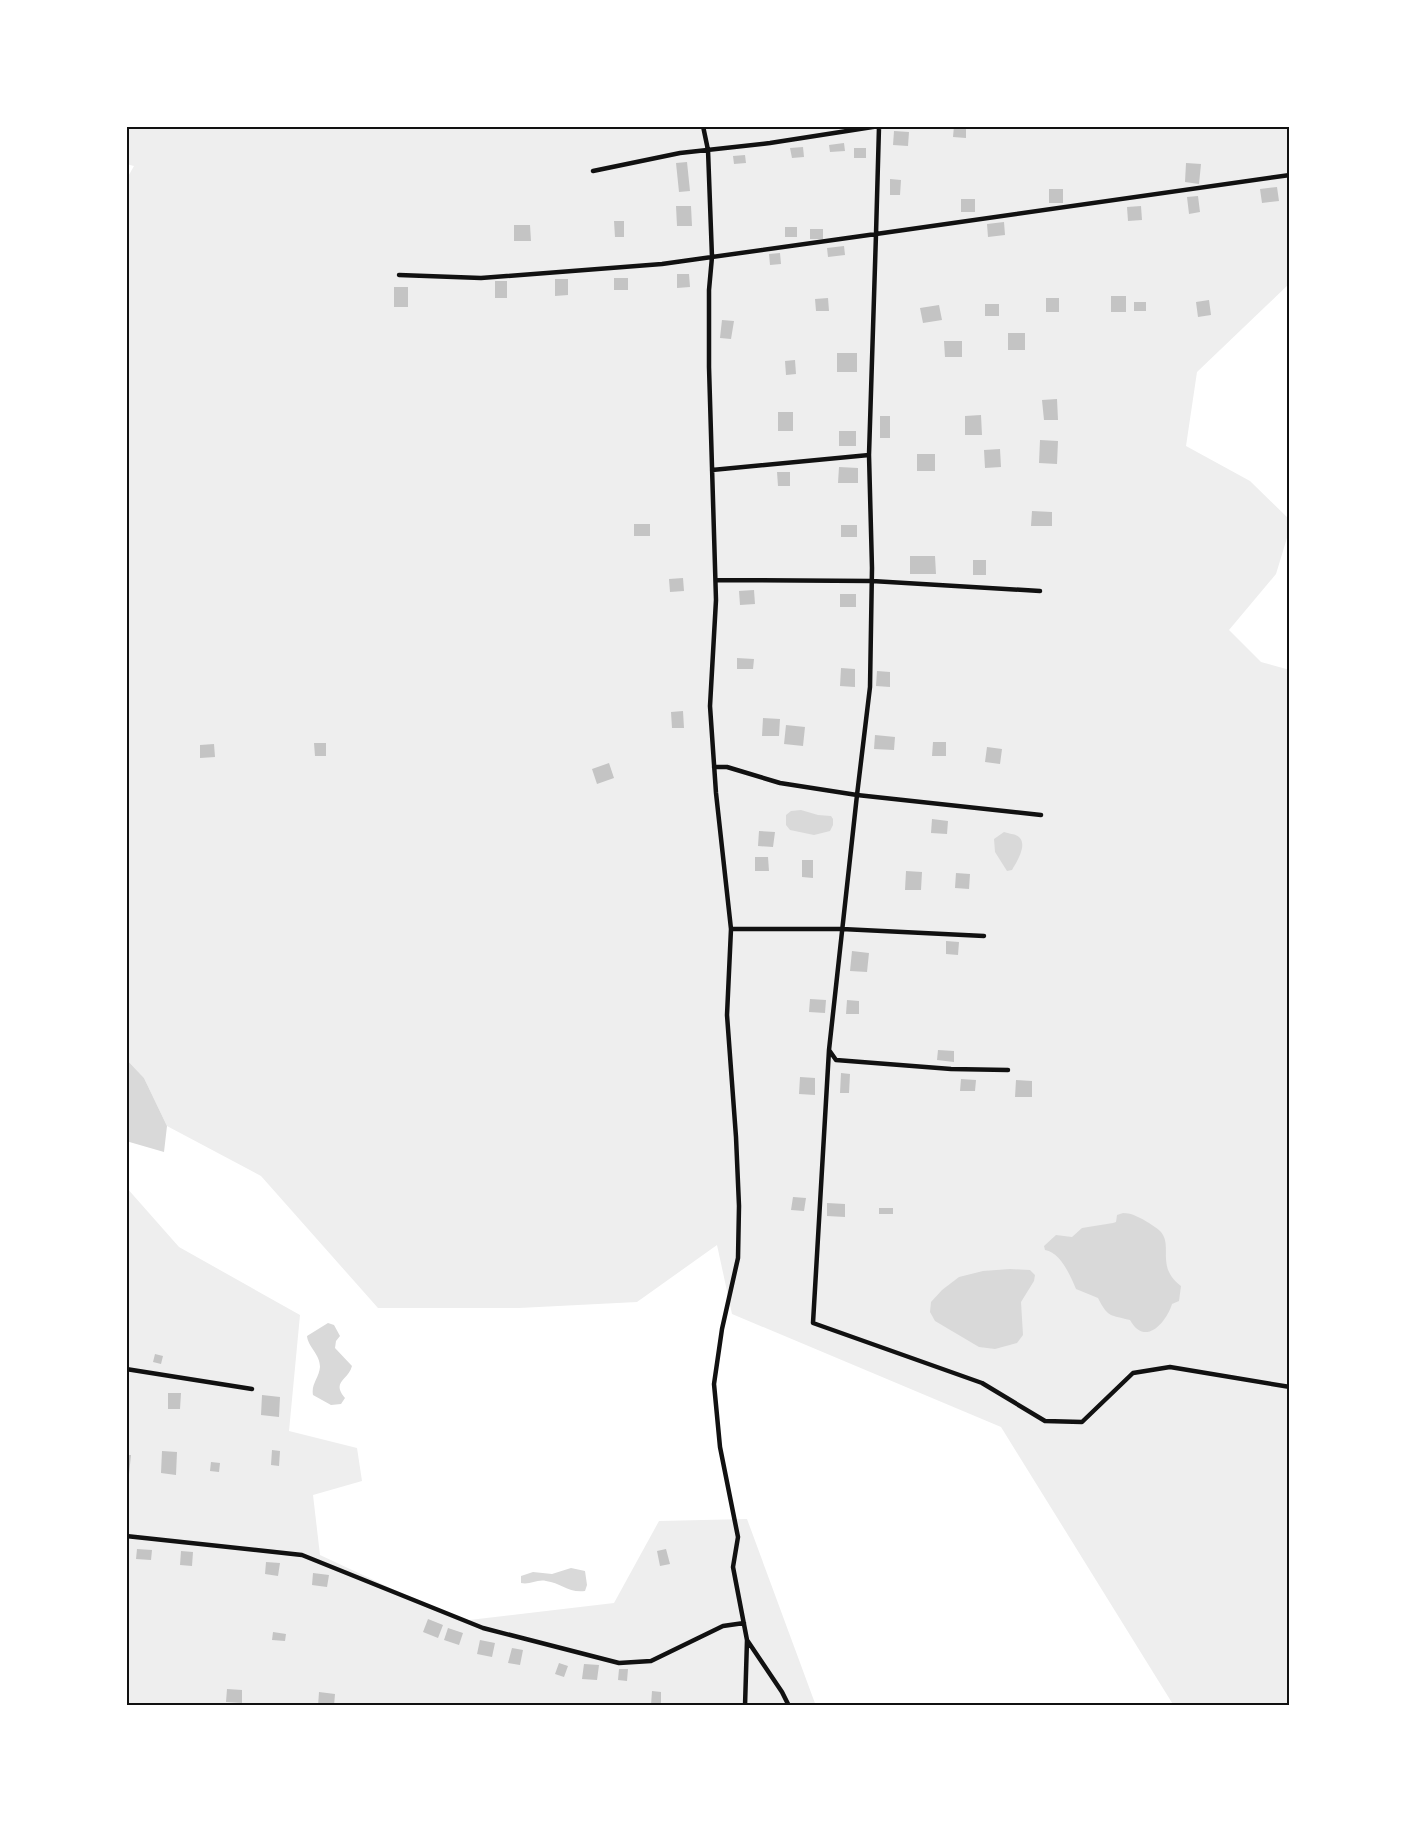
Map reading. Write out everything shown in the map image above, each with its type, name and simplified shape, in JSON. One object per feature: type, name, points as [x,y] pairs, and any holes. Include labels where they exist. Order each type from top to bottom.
[{"type":"lane","points":[[703,126],[708,150],[712,257],[709,290],[709,367],[716,579],[710,706],[731,929],[727,1015],[739,1206],[738,1258],[722,1329],[714,1384],[720,1447],[738,1537],[733,1567],[747,1640],[745,1706]]},
{"type":"lane","points":[[593,171],[680,153],[890,126]]},
{"type":"lane","points":[[879,127],[869,454],[872,581],[870,687],[829,1050],[813,1323],[982,1383],[1045,1421],[1082,1422],[1133,1373],[1170,1367],[1290,1387]]},
{"type":"lane","points":[[399,275],[481,278],[662,264],[1290,175]]},
{"type":"lane","points":[[712,470],[869,454]]},
{"type":"lane","points":[[716,579],[872,581],[1040,591]]},
{"type":"lane","points":[[714,767],[727,767],[780,783],[856,795],[1041,815]]},
{"type":"lane","points":[[731,929],[842,929],[984,936]]},
{"type":"lane","points":[[829,1050],[836,1060],[951,1069],[1008,1070]]},
{"type":"lane","points":[[126,1369],[252,1389]]},
{"type":"lane","points":[[126,1536],[302,1555],[483,1628],[619,1663],[651,1661],[723,1626],[744,1623]]},
{"type":"lane","points":[[747,1640],[789,1706]]},
{"type":"lane","points":[[126,1705],[132,1706]]},
{"type":"shaded area","points":[[126,126],[1290,126],[1290,283],[1197,372],[1186,446],[1250,481],[1290,520],[1290,528],[1276,574],[1229,630],[1261,662],[1290,670],[1290,1706],[1174,1706],[1001,1427],[732,1314],[717,1245],[637,1302],[519,1308],[378,1308],[261,1176],[167,1126],[144,1078],[126,1059],[126,180],[134,166],[126,164]]},
{"type":"shaded area","points":[[801,810],[831,816],[833,825],[830,831],[814,835],[790,830],[786,825],[786,815],[791,811]]},
{"type":"shaded area","points":[[1004,832],[1018,836],[1022,845],[1014,867],[1007,871],[995,852],[994,839]]},
{"type":"shaded area","points":[[126,1059],[144,1078],[167,1126],[164,1152],[126,1141]]},
{"type":"shaded area","points":[[126,1187],[179,1247],[300,1315],[289,1431],[357,1448],[362,1481],[313,1495],[320,1555],[461,1621],[614,1603],[659,1521],[747,1519],[816,1706],[126,1706]]},
{"type":"shaded area","points":[[1123,1213],[1140,1218],[1160,1231],[1166,1243],[1169,1271],[1173,1279],[1181,1286],[1179,1301],[1172,1304],[1160,1325],[1148,1332],[1142,1332],[1136,1328],[1130,1320],[1111,1315],[1098,1298],[1076,1289],[1060,1260],[1056,1255],[1045,1250],[1044,1246],[1056,1235],[1072,1237],[1082,1228],[1116,1222],[1117,1215]]},
{"type":"shaded area","points":[[1030,1270],[1035,1275],[1034,1281],[1021,1302],[1023,1335],[1017,1343],[995,1349],[979,1347],[935,1321],[930,1312],[931,1302],[959,1277],[983,1271]]},
{"type":"shaded area","points":[[328,1323],[334,1325],[340,1336],[335,1348],[352,1366],[340,1384],[345,1398],[341,1404],[331,1405],[313,1395],[320,1367],[307,1336]]},
{"type":"shaded area","points":[[571,1568],[585,1571],[587,1585],[585,1591],[574,1591],[546,1581],[521,1583],[521,1576],[533,1572],[552,1574]]},
{"type":"building","points":[[954,126],[966,126],[966,138],[953,137]]},
{"type":"building","points":[[894,131],[909,132],[908,146],[893,145]]},
{"type":"building","points":[[844,143],[845,151],[830,152],[829,145]]},
{"type":"building","points":[[803,147],[804,157],[792,158],[790,148]]},
{"type":"building","points":[[854,148],[866,148],[866,158],[854,158]]},
{"type":"building","points":[[745,155],[746,163],[734,164],[733,156]]},
{"type":"building","points":[[687,162],[690,191],[679,192],[676,163]]},
{"type":"building","points":[[1186,163],[1201,164],[1199,184],[1185,182]]},
{"type":"building","points":[[890,179],[901,180],[900,195],[890,195]]},
{"type":"building","points":[[1277,187],[1279,201],[1262,203],[1260,189]]},
{"type":"building","points":[[1049,189],[1063,189],[1063,203],[1049,203]]},
{"type":"building","points":[[1198,196],[1200,212],[1189,214],[1187,197]]},
{"type":"building","points":[[961,199],[975,199],[975,212],[961,212]]},
{"type":"building","points":[[676,206],[691,206],[692,226],[677,226]]},
{"type":"building","points":[[1141,206],[1142,220],[1128,221],[1127,207]]},
{"type":"building","points":[[614,221],[624,221],[624,237],[615,237]]},
{"type":"building","points":[[1004,222],[1005,235],[988,237],[987,224]]},
{"type":"building","points":[[514,225],[530,225],[531,241],[514,241]]},
{"type":"building","points":[[785,227],[797,227],[797,237],[785,237]]},
{"type":"building","points":[[810,229],[823,229],[823,239],[810,239]]},
{"type":"building","points":[[844,246],[845,255],[828,257],[827,248]]},
{"type":"building","points":[[780,253],[781,264],[770,265],[769,254]]},
{"type":"building","points":[[677,274],[689,274],[690,287],[677,288]]},
{"type":"building","points":[[614,278],[628,278],[628,290],[614,290]]},
{"type":"building","points":[[555,279],[568,279],[568,295],[555,296]]},
{"type":"building","points":[[495,281],[507,281],[507,298],[495,298]]},
{"type":"building","points":[[394,287],[408,287],[408,307],[394,307]]},
{"type":"building","points":[[1111,296],[1126,296],[1126,312],[1111,312]]},
{"type":"building","points":[[828,298],[829,311],[816,311],[815,299]]},
{"type":"building","points":[[1046,298],[1059,298],[1059,312],[1046,312]]},
{"type":"building","points":[[1209,300],[1211,315],[1198,317],[1196,302]]},
{"type":"building","points":[[1134,302],[1146,302],[1146,311],[1134,311]]},
{"type":"building","points":[[985,304],[999,304],[999,316],[985,316]]},
{"type":"building","points":[[939,305],[942,320],[923,323],[920,308]]},
{"type":"building","points":[[722,320],[734,321],[731,339],[720,338]]},
{"type":"building","points":[[1008,333],[1025,333],[1025,350],[1008,350]]},
{"type":"building","points":[[944,341],[962,341],[962,357],[945,357]]},
{"type":"building","points":[[837,353],[857,353],[857,372],[837,372]]},
{"type":"building","points":[[795,360],[796,374],[786,375],[785,361]]},
{"type":"building","points":[[1057,399],[1058,420],[1044,420],[1042,400]]},
{"type":"building","points":[[778,412],[793,412],[793,431],[778,431]]},
{"type":"building","points":[[981,415],[982,435],[965,435],[965,416]]},
{"type":"building","points":[[880,416],[890,416],[890,438],[880,438]]},
{"type":"building","points":[[839,431],[856,431],[856,446],[839,446]]},
{"type":"building","points":[[1040,440],[1058,441],[1057,464],[1039,463]]},
{"type":"building","points":[[1000,449],[1001,467],[985,468],[984,450]]},
{"type":"building","points":[[917,454],[935,454],[935,471],[917,471]]},
{"type":"building","points":[[839,467],[858,468],[858,483],[838,483]]},
{"type":"building","points":[[777,472],[790,472],[790,486],[778,486]]},
{"type":"building","points":[[1032,511],[1052,512],[1052,526],[1031,526]]},
{"type":"building","points":[[634,524],[650,524],[650,536],[634,536]]},
{"type":"building","points":[[841,525],[857,525],[857,537],[841,537]]},
{"type":"building","points":[[910,556],[935,556],[936,574],[910,574]]},
{"type":"building","points":[[973,560],[986,560],[986,575],[973,575]]},
{"type":"building","points":[[683,578],[684,591],[670,592],[669,579]]},
{"type":"building","points":[[754,590],[755,604],[740,605],[739,591]]},
{"type":"building","points":[[840,594],[856,594],[856,607],[840,607]]},
{"type":"building","points":[[737,658],[754,659],[753,669],[737,669]]},
{"type":"building","points":[[841,668],[855,669],[855,687],[840,686]]},
{"type":"building","points":[[877,671],[890,672],[890,687],[876,686]]},
{"type":"building","points":[[683,711],[684,728],[672,728],[671,712]]},
{"type":"building","points":[[763,718],[780,719],[779,736],[762,736]]},
{"type":"building","points":[[786,725],[805,727],[803,746],[784,744]]},
{"type":"building","points":[[875,735],[895,737],[894,750],[874,749]]},
{"type":"building","points":[[933,742],[946,742],[946,756],[932,756]]},
{"type":"building","points":[[314,743],[326,743],[326,756],[315,756]]},
{"type":"building","points":[[214,744],[215,757],[200,758],[200,745]]},
{"type":"building","points":[[987,747],[1002,749],[1000,764],[985,762]]},
{"type":"building","points":[[609,763],[614,778],[597,784],[592,769]]},
{"type":"building","points":[[932,819],[948,821],[947,834],[931,833]]},
{"type":"building","points":[[759,831],[775,832],[773,847],[758,846]]},
{"type":"building","points":[[755,857],[768,857],[769,871],[755,871]]},
{"type":"building","points":[[802,860],[813,860],[813,878],[802,877]]},
{"type":"building","points":[[906,871],[922,872],[921,890],[905,890]]},
{"type":"building","points":[[956,873],[970,874],[969,889],[955,888]]},
{"type":"building","points":[[946,941],[959,942],[958,955],[946,954]]},
{"type":"building","points":[[852,951],[869,953],[867,972],[850,971]]},
{"type":"building","points":[[810,999],[826,1000],[825,1013],[809,1012]]},
{"type":"building","points":[[847,1000],[859,1001],[859,1014],[846,1014]]},
{"type":"building","points":[[938,1050],[954,1051],[954,1062],[937,1060]]},
{"type":"building","points":[[841,1073],[850,1074],[849,1093],[840,1093]]},
{"type":"building","points":[[800,1077],[815,1078],[815,1095],[799,1094]]},
{"type":"building","points":[[961,1079],[976,1080],[975,1091],[960,1091]]},
{"type":"building","points":[[1016,1080],[1032,1081],[1032,1097],[1015,1097]]},
{"type":"building","points":[[793,1197],[806,1198],[804,1211],[791,1210]]},
{"type":"building","points":[[827,1203],[845,1204],[845,1217],[827,1216]]},
{"type":"building","points":[[879,1208],[893,1208],[893,1214],[879,1214]]},
{"type":"building","points":[[155,1354],[163,1356],[161,1364],[153,1362]]},
{"type":"building","points":[[168,1393],[181,1393],[180,1409],[168,1409]]},
{"type":"building","points":[[262,1395],[280,1397],[279,1417],[261,1415]]},
{"type":"building","points":[[272,1450],[280,1451],[279,1466],[271,1465]]},
{"type":"building","points":[[162,1451],[177,1452],[176,1475],[161,1473]]},
{"type":"building","points":[[126,1455],[131,1455],[129,1474],[126,1473]]},
{"type":"building","points":[[211,1462],[220,1463],[219,1472],[210,1471]]},
{"type":"building","points":[[137,1549],[152,1550],[151,1560],[136,1559]]},
{"type":"building","points":[[666,1549],[670,1564],[660,1566],[657,1551]]},
{"type":"building","points":[[181,1551],[193,1552],[192,1566],[180,1565]]},
{"type":"building","points":[[266,1562],[280,1563],[278,1576],[265,1574]]},
{"type":"building","points":[[313,1573],[329,1575],[327,1587],[312,1585]]},
{"type":"building","points":[[428,1619],[443,1625],[438,1638],[423,1632]]},
{"type":"building","points":[[448,1628],[463,1633],[459,1645],[444,1640]]},
{"type":"building","points":[[273,1632],[286,1634],[285,1641],[272,1640]]},
{"type":"building","points":[[480,1640],[495,1643],[492,1657],[477,1654]]},
{"type":"building","points":[[512,1648],[523,1650],[520,1665],[508,1663]]},
{"type":"building","points":[[559,1663],[568,1666],[564,1677],[555,1674]]},
{"type":"building","points":[[584,1664],[599,1665],[597,1680],[582,1679]]},
{"type":"building","points":[[619,1669],[628,1669],[627,1681],[618,1680]]},
{"type":"building","points":[[227,1689],[242,1690],[242,1703],[226,1702]]},
{"type":"building","points":[[652,1691],[661,1692],[661,1705],[651,1705]]},
{"type":"building","points":[[319,1692],[335,1694],[334,1706],[318,1706]]}]
